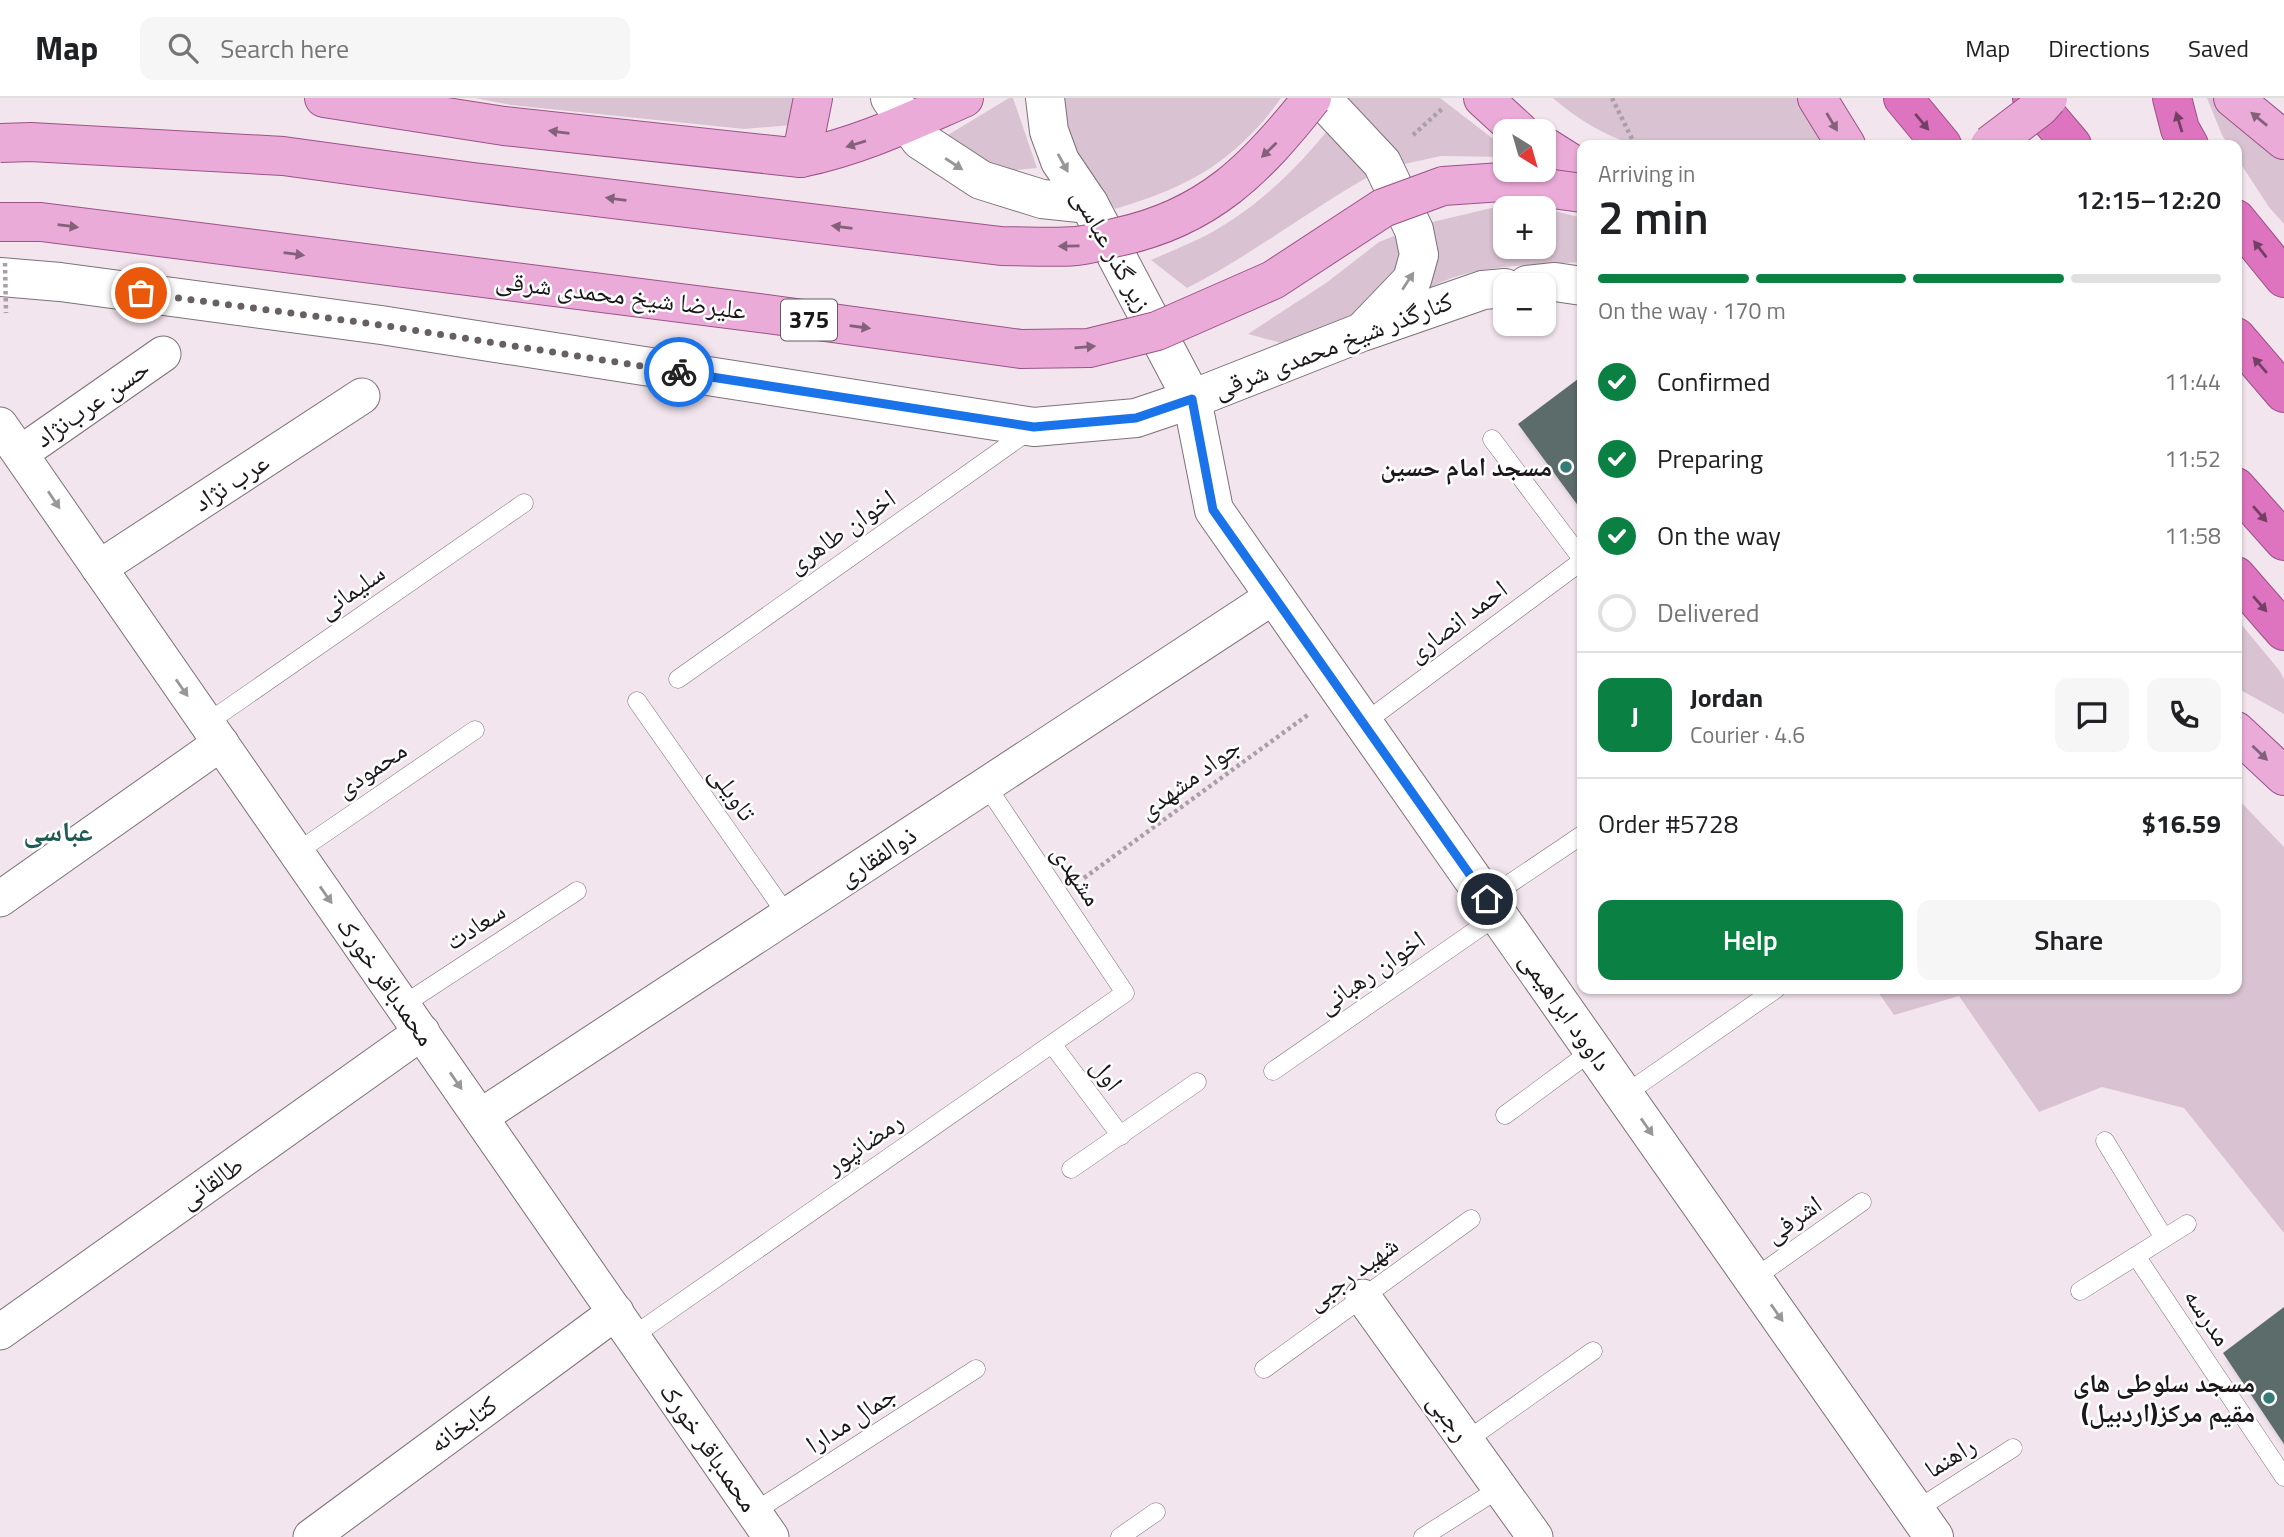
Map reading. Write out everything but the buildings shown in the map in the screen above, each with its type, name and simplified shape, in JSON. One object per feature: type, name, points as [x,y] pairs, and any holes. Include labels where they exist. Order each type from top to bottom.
[{"type":"highway","points":[[1903,98],[1938,140]]},
{"type":"highway","points":[[2032,98],[2069,140]]},
{"type":"highway","points":[[2172,98],[2180,129],[2186,140]]},
{"type":"highway","points":[[2242,226],[2284,278]]},
{"type":"highway","points":[[2242,344],[2284,393]]},
{"type":"highway","points":[[2242,493],[2284,541]]},
{"type":"highway","points":[[2242,583],[2284,631]]},
{"type":"main road","points":[[324,98],[504,125],[801,158],[875,138],[899,111],[964,98]]},
{"type":"main road","points":[[801,158],[813,98]]},
{"type":"main road","points":[[0,143],[31,142],[284,156],[473,182],[1001,246],[1078,246],[1135,234],[1186,215],[1231,186],[1277,142],[1312,98]]},
{"type":"main road","points":[[1483,98],[1505,119]]},
{"type":"main road","points":[[1817,98],[1843,140]]},
{"type":"main road","points":[[1997,140],[2048,98]]},
{"type":"main road","points":[[2233,98],[2284,140]]},
{"type":"main road","points":[[1556,154],[1577,167]]},
{"type":"main road","name":"علیرضا شیخ محمدی شرقی","points":[[0,222],[41,222],[1021,349],[1089,348],[1157,331],[1273,280],[1384,208],[1443,186],[1502,182],[1577,192]]},
{"type":"main road","points":[[2242,737],[2284,776]]},
{"type":"street","name":"زیر گذر عباسی","points":[[1045,98],[1049,131],[1060,161],[1089,204],[1192,399]]},
{"type":"street","points":[[1321,98],[1382,163],[1414,230],[1419,255],[1412,280],[1363,332]]},
{"type":"street","points":[[899,111],[920,140],[981,180],[1042,199],[1089,204]]},
{"type":"street","name":"کنارگذر شیخ محمدی شرقی","points":[[0,277],[60,282],[381,325],[1034,427],[1136,418],[1363,332],[1483,290],[1493,289]]},
{"type":"street","points":[[1556,282],[1577,285]]},
{"type":"street","name":"حسن عرب‌نژاد","points":[[8,442],[163,354]]},
{"type":"street","name":"عرب نژاد","points":[[99,568],[362,397]]},
{"type":"street","name":"داوود ابراهیمی","points":[[1192,399],[1213,510],[1925,1524]]},
{"type":"street","name":"محمدباقر خورک","points":[[8,442],[297,852],[763,1525]]},
{"type":"street","name":"ذوالفقاری","points":[[480,1117],[1274,596]]},
{"type":"street","points":[[0,899],[214,733]]},
{"type":"street","name":"طالقانی","points":[[0,1332],[412,1019]]},
{"type":"street","name":"رجبی","points":[[1363,1297],[1535,1537]]},
{"type":"street","name":"کتابخانه","points":[[311,1537],[624,1324]]},
{"type":"lane","name":"اخوان طاهری","points":[[678,679],[1034,427]]},
{"type":"lane","points":[[1492,439],[1577,553]]},
{"type":"lane","name":"سلیمانی","points":[[214,733],[524,503]]},
{"type":"lane","name":"احمد انصاری","points":[[1364,723],[1577,564]]},
{"type":"lane","name":"تاویلی","points":[[637,701],[787,915]]},
{"type":"lane","name":"محمودی","points":[[297,852],[475,730]]},
{"type":"lane","name":"مشهدی","points":[[986,785],[1125,993]]},
{"type":"lane","name":"اخوان رهبانی","points":[[1273,1072],[1492,907],[1577,839]]},
{"type":"lane","name":"سعادت","points":[[412,1019],[577,891]]},
{"type":"lane","name":"رمضانپور","points":[[624,1324],[1052,1044],[1125,993]]},
{"type":"lane","points":[[1624,1095],[1769,994]]},
{"type":"lane","name":"اول","points":[[1052,1044],[1121,1136]]},
{"type":"lane","points":[[1505,1115],[1593,1049]]},
{"type":"lane","points":[[1071,1169],[1197,1083]]},
{"type":"lane","points":[[2105,1142],[2164,1238]]},
{"type":"lane","name":"اشرفی","points":[[1753,1279],[1862,1202]]},
{"type":"lane","name":"شهید رجبی","points":[[1264,1369],[1472,1219]]},
{"type":"lane","points":[[2080,1291],[2187,1224]]},
{"type":"lane","name":"مدرسه","points":[[2136,1256],[2284,1476]]},
{"type":"lane","points":[[1466,1441],[1593,1351]]},
{"type":"lane","name":"جمال مدارا","points":[[763,1525],[976,1369]]},
{"type":"lane","name":"راهنما","points":[[1925,1524],[2013,1448]]},
{"type":"lane","points":[[1423,1537],[1500,1488]]},
{"type":"lane","points":[[1120,1537],[1156,1512]]},
{"type":"path","points":[[1612,98],[1633,140]]},
{"type":"path","name":"جواد مشهدی","points":[[1059,895],[1341,691]]},
{"type":"shaded area","points":[[475,98],[797,98],[792,125],[744,129],[511,105]]},
{"type":"shaded area","points":[[1013,98],[1037,168],[1016,170],[997,167],[943,138]]},
{"type":"shaded area","points":[[1060,98],[1281,98],[1249,136],[1211,168],[1174,188],[1115,209],[1077,157],[1064,134]]},
{"type":"shaded area","points":[[1344,98],[1440,98],[1493,139],[1493,157],[1441,156],[1400,165]]},
{"type":"shaded area","points":[[1553,98],[1804,98],[1828,140],[1621,140],[1572,113]]},
{"type":"shaded area","points":[[2207,98],[2220,98],[2284,156],[2284,224],[2269,207],[2242,166],[2242,140],[2226,140]]},
{"type":"shaded area","points":[[1332,125],[1373,174],[1187,288],[1151,260],[1220,228],[1256,203],[1304,158]]},
{"type":"shaded area","points":[[1493,208],[1493,259],[1556,259],[1556,211],[1577,217],[1577,262],[1511,266],[1458,276],[1437,284],[1404,304],[1424,224]]},
{"type":"shaded area","points":[[1402,233],[1403,262],[1390,285],[1341,325],[1293,346],[1248,334],[1326,283],[1379,242]]},
{"type":"shaded area","points":[[2242,625],[2284,679],[2284,714],[2242,691]]},
{"type":"shaded area","points":[[2242,803],[2284,847],[2284,1233],[2184,1108],[2102,1087],[2039,1112],[1959,996],[1894,1015],[1879,994],[2242,994]]},
{"type":"way so far","points":[[141,293],[381,325],[679,372]]},
{"type":"place","name":"مسجد امام حسین","points":[[1566,467]]},
{"type":"place","name":"مسجد سلوطی های مقیم مرکز(اردبیل)","points":[[2269,1398]]},
{"type":"district","name":"عباسی","points":[[58,831]]},
{"type":"route","points":[[679,372],[1034,427],[1136,418],[1192,399],[1213,510],[1487,899]]}]
